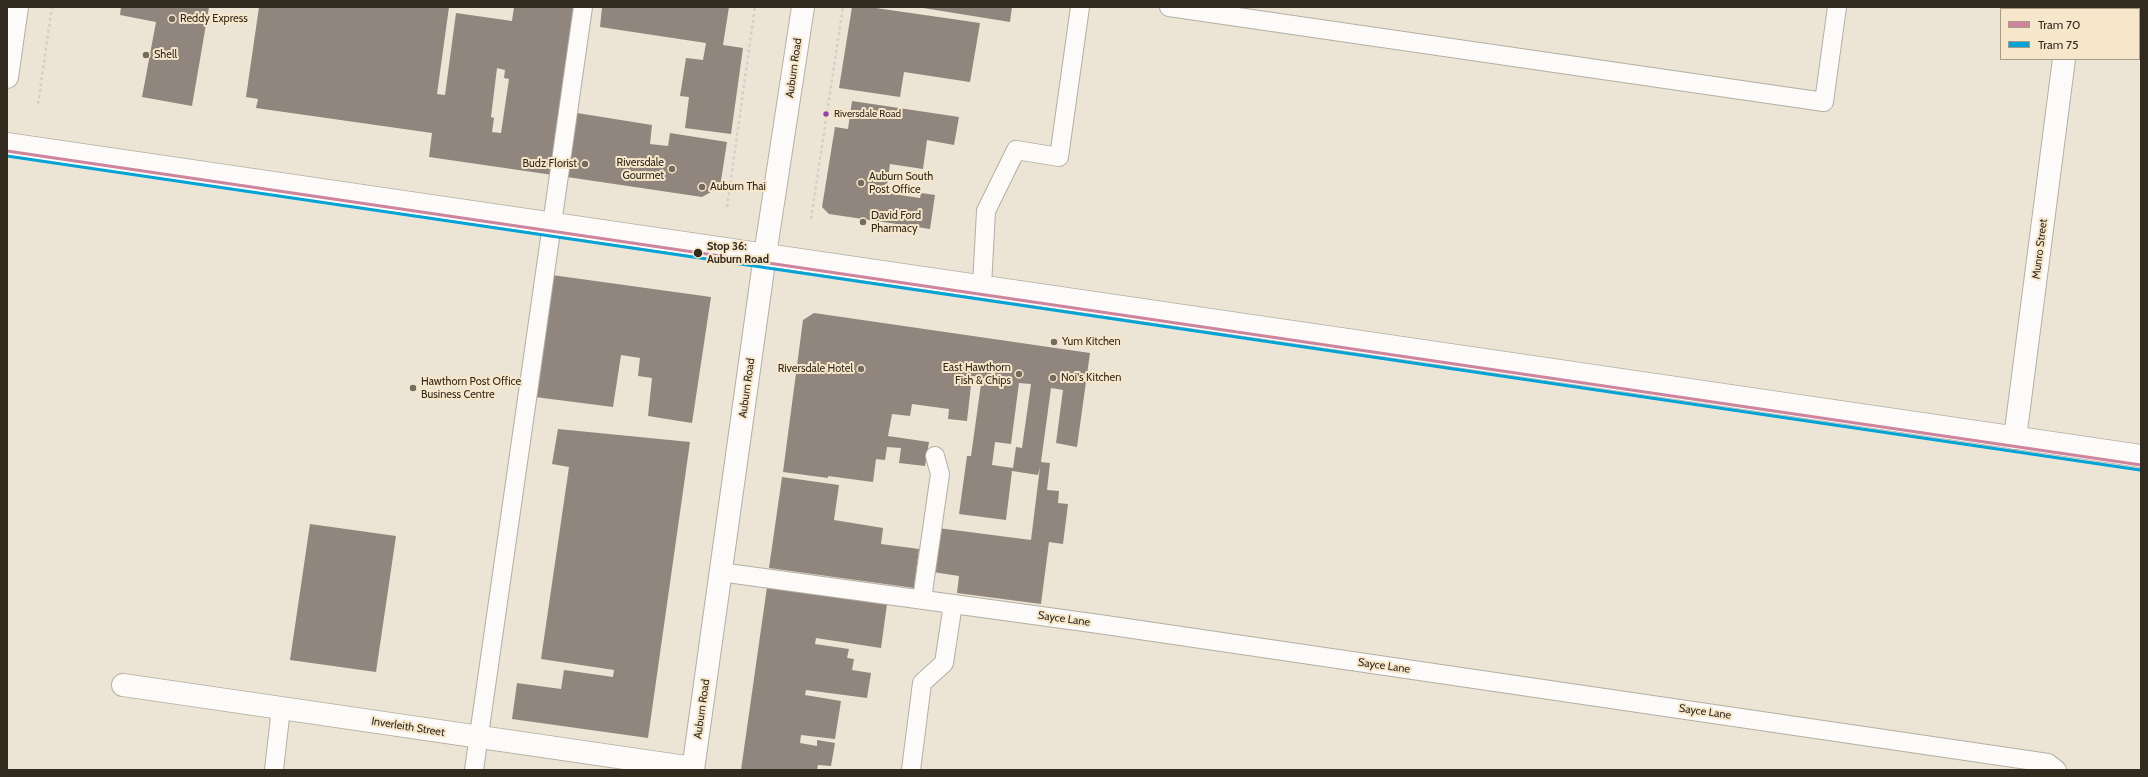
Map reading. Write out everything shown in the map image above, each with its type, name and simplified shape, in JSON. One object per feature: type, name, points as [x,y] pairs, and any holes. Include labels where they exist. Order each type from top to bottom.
[{"type":"main road","points":[[7,78],[17,7]]},
{"type":"main road","name":"Auburn Road","points":[[693,769],[720,572],[803,7]]},
{"type":"main road","name":"Munro Street","points":[[2015,438],[2064,60]]},
{"type":"main road","points":[[7,144],[2141,456]]},
{"type":"main road","name":"Inverleith Street","points":[[123,685],[693,769]]},
{"type":"lane","points":[[474,770],[583,7]]},
{"type":"lane","points":[[982,286],[986,211],[1016,150],[1060,157],[1080,7]]},
{"type":"lane","points":[[1169,7],[1824,102],[1837,7]]},
{"type":"lane","points":[[922,599],[940,474],[936,456]]},
{"type":"lane","name":"Sayce Lane","points":[[720,572],[922,599],[2052,766]]},
{"type":"lane","points":[[911,770],[922,682],[944,663],[952,604]]},
{"type":"lane","points":[[274,770],[281,708]]},
{"type":"path","points":[[38,104],[52,7]]},
{"type":"path","points":[[727,206],[755,7]]},
{"type":"path","points":[[811,219],[843,7]]},
{"type":"building","points":[[121,7],[209,7],[192,106],[142,97],[156,22],[120,15]]},
{"type":"building","points":[[259,7],[449,7],[437,94],[445,95],[456,13],[512,21],[514,7],[577,7],[553,175],[429,157],[432,133],[256,108],[258,99],[246,97]],"holes":[[[497,68],[505,70],[504,78],[509,79],[501,133],[492,132],[494,118],[491,117]]]},
{"type":"building","points":[[602,7],[729,7],[723,45],[743,48],[731,134],[685,128],[689,97],[680,96],[686,58],[703,60],[706,43],[600,27]]},
{"type":"building","points":[[852,7],[869,7],[980,23],[970,82],[904,72],[900,97],[839,88]]},
{"type":"building","points":[[917,7],[1012,7],[1010,22]]},
{"type":"building","points":[[852,101],[959,117],[954,145],[927,140],[923,169],[890,164],[886,193],[920,198],[921,193],[935,195],[930,229],[829,214],[822,207],[835,127],[848,129]]},
{"type":"building","points":[[577,113],[652,125],[650,144],[668,146],[670,133],[727,142],[720,187],[702,197],[567,177]]},
{"type":"building","points":[[552,275],[711,297],[692,423],[648,416],[652,378],[638,376],[640,358],[621,355],[613,407],[535,397]]},
{"type":"building","points":[[814,313],[1090,353],[1077,447],[1056,443],[1063,390],[1051,388],[1041,462],[1050,463],[1047,490],[1059,491],[1058,503],[1068,504],[1063,544],[1049,542],[1041,604],[957,593],[959,576],[933,572],[938,528],[1031,540],[1040,467],[1038,475],[1012,471],[1006,520],[959,514],[967,456],[971,456],[982,377],[972,376],[967,421],[948,419],[949,409],[912,404],[910,416],[892,414],[888,436],[929,442],[925,466],[899,463],[901,448],[887,447],[885,460],[876,459],[873,482],[783,472],[803,320]],"holes":[[[1019,383],[1031,384],[1022,448],[1016,447],[1013,468],[992,465],[995,442],[1011,444]]]},
{"type":"building","points":[[558,429],[690,442],[648,738],[512,719],[517,683],[561,689],[564,670],[613,677],[614,670],[541,659],[569,467],[552,464]]},
{"type":"building","points":[[782,477],[839,485],[834,520],[883,528],[881,544],[919,549],[914,588],[769,568]]},
{"type":"building","points":[[310,524],[396,536],[376,672],[290,660]]},
{"type":"building","points":[[767,587],[887,604],[881,648],[816,638],[815,644],[849,649],[847,658],[854,659],[852,670],[871,673],[867,698],[806,690],[805,695],[841,701],[835,739],[801,735],[800,743],[817,746],[817,740],[835,743],[831,766],[818,765],[817,770],[741,770]]},
{"type":"tram line","name":"70","points":[[7,151],[2141,465]]},
{"type":"tram line","name":"75","points":[[7,156],[2140,470]]},
{"type":"place","name":"Reddy Express","points":[[172,19]]},
{"type":"place","name":"Shell","points":[[146,55]]},
{"type":"place","name":"Riversdale Road","points":[[826,114]]},
{"type":"place","name":"Budz Florist","points":[[585,164]]},
{"type":"place","name":"Riversdale Gourmet","points":[[672,169]]},
{"type":"place","name":"Auburn South Post Office","points":[[861,183]]},
{"type":"place","name":"Auburn Thai","points":[[702,187]]},
{"type":"place","name":"David Ford Pharmacy","points":[[863,222]]},
{"type":"place","name":"Stop 36: Auburn Road","points":[[698,253]]},
{"type":"place","name":"Yum Kitchen","points":[[1054,342]]},
{"type":"place","name":"Riversdale Hotel","points":[[861,369]]},
{"type":"place","name":"East Hawthorn Fish & Chips","points":[[1019,374]]},
{"type":"place","name":"Noi's Kitchen","points":[[1053,378]]},
{"type":"place","name":"Hawthorn Post Office Business Centre","points":[[413,388]]}]
